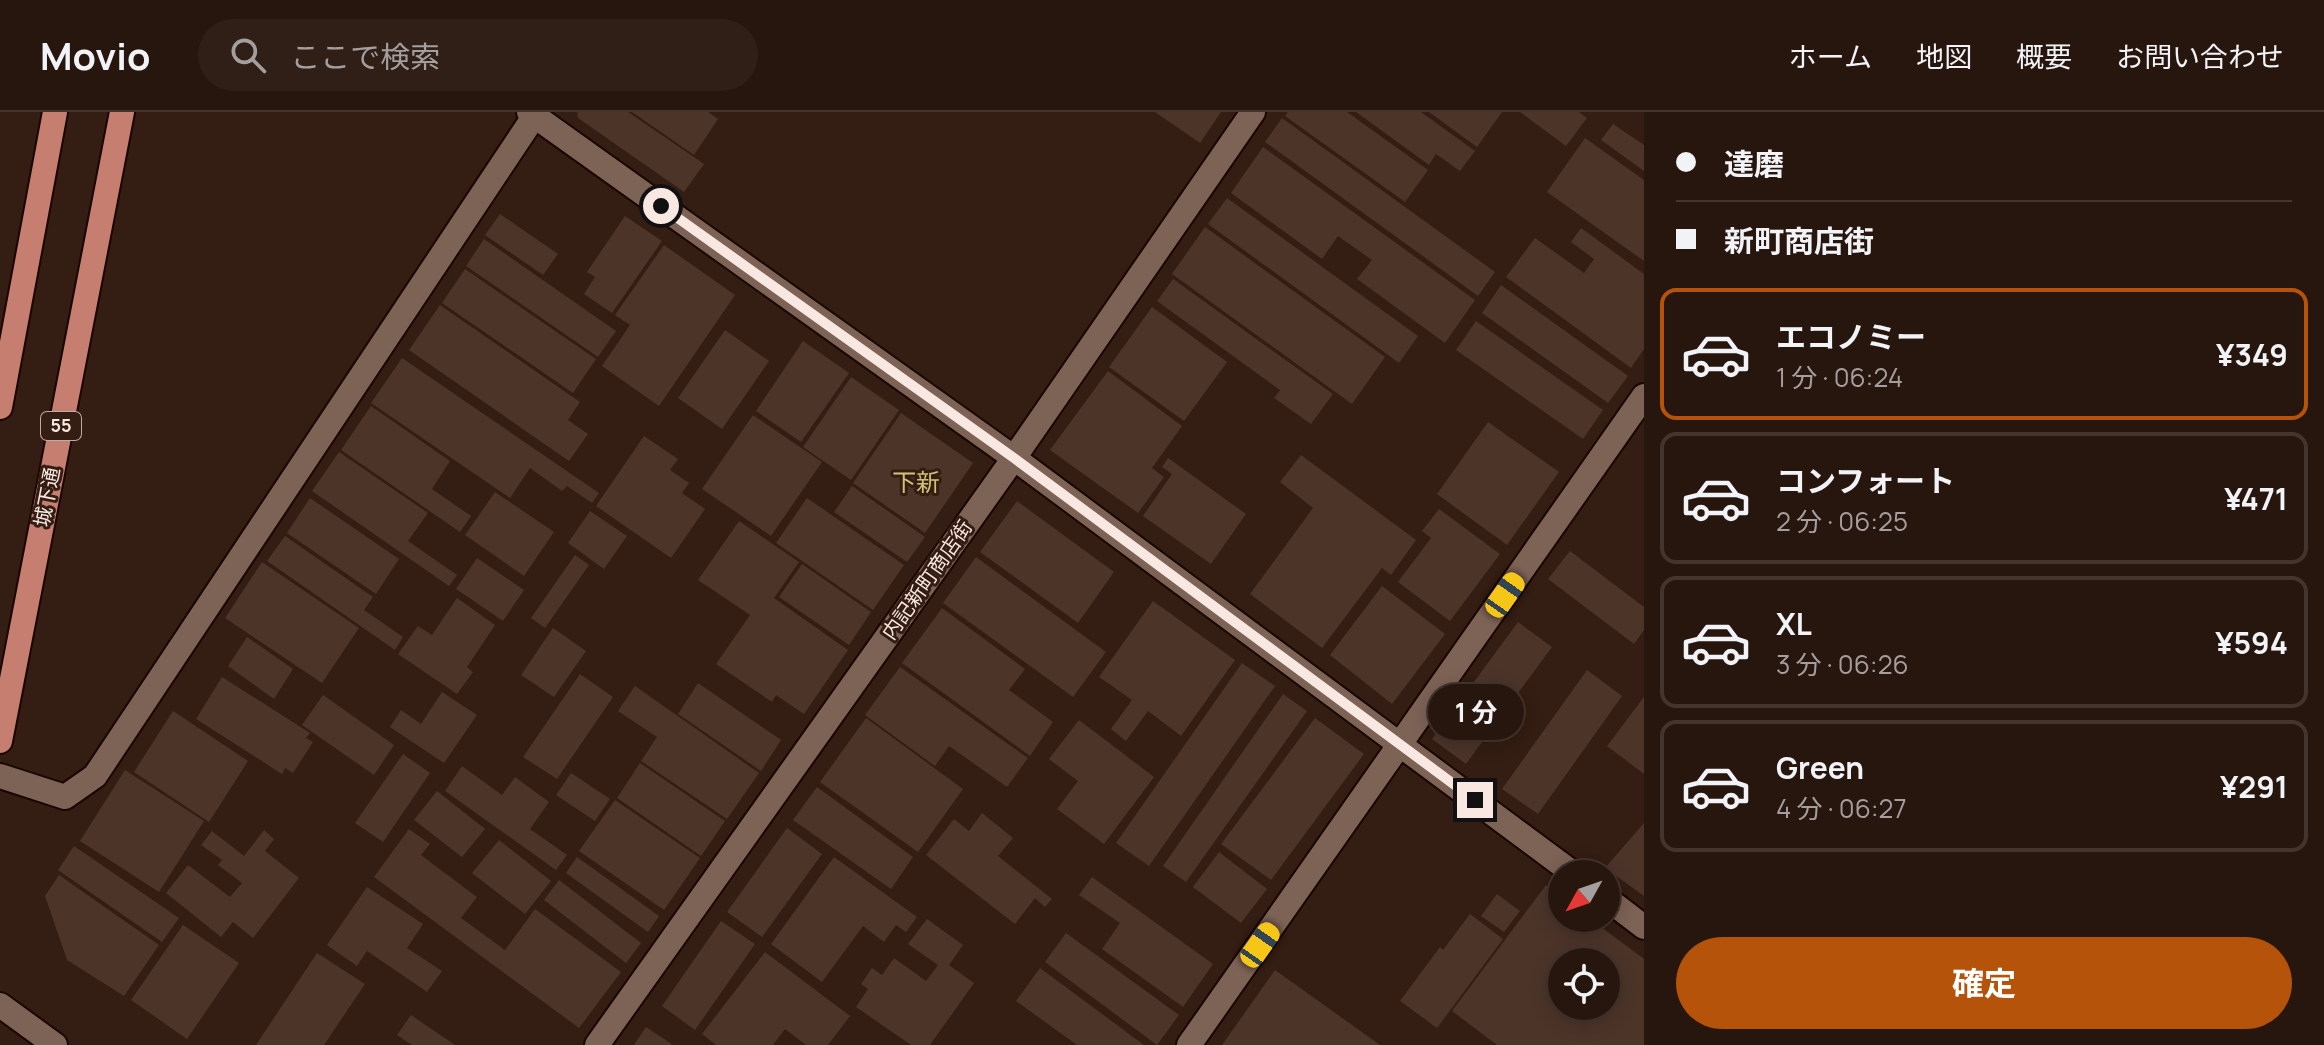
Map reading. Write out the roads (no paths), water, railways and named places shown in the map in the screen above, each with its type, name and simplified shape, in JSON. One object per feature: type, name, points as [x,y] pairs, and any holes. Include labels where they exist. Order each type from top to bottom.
[{"type":"main road","points":[[0,407],[55,112]]},
{"type":"main road","name":"城下通","points":[[0,741],[122,112]]},
{"type":"street","name":"内記新町商店街","points":[[597,1045],[1014,458],[1253,112]]},
{"type":"street","points":[[0,776],[65,797],[95,776],[534,113],[1014,458],[1555,860]]},
{"type":"street","points":[[1189,1045],[1644,396]]},
{"type":"street","points":[[1620,909],[1644,927]]},
{"type":"street","points":[[0,1005],[55,1045]]},
{"type":"district","name":"下新","points":[[916,483]]}]
